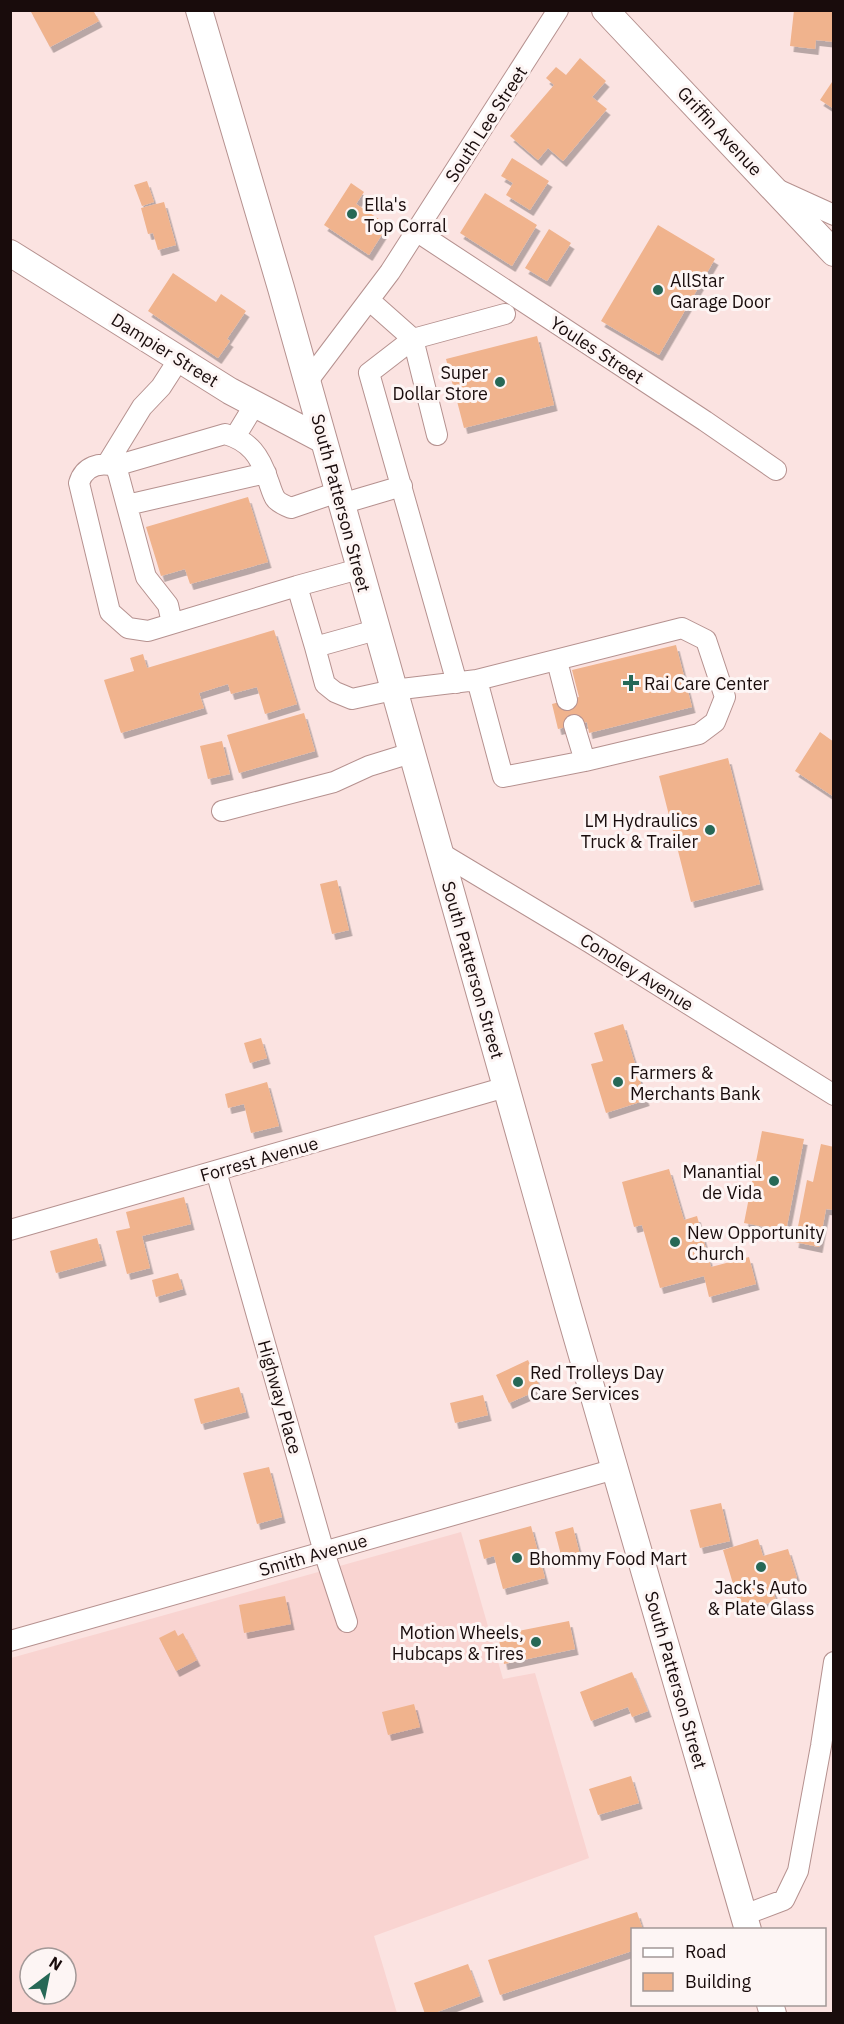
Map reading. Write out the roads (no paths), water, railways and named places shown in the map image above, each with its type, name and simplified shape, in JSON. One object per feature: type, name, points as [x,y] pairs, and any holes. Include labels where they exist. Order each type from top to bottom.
[{"type":"main road","name":"South Patterson Street","points":[[199,10],[746,1922]]},
{"type":"main road","name":"Griffin Avenue","points":[[606,10],[834,253]]},
{"type":"main road","name":"Dampier Street","points":[[10,253],[230,391],[323,440]]},
{"type":"street","name":"South Lee Street","points":[[307,382],[390,272],[558,10]]},
{"type":"street","points":[[773,188],[834,214]]},
{"type":"street","name":"Youles Street","points":[[416,231],[776,470]]},
{"type":"street","points":[[369,300],[413,339],[437,435]]},
{"type":"street","points":[[457,683],[369,373],[413,339],[506,314]]},
{"type":"street","points":[[172,623],[168,605],[146,577],[127,505],[111,465],[142,407],[160,387],[179,359]]},
{"type":"street","points":[[235,437],[255,404]]},
{"type":"street","points":[[359,569],[148,631],[128,628],[110,612],[79,483],[82,474],[90,467],[111,465],[225,434],[252,447],[266,473],[275,499],[291,508],[402,486]]},
{"type":"street","points":[[127,505],[266,473]]},
{"type":"street","points":[[297,586],[325,684],[335,692],[352,699],[393,690],[477,680],[682,628],[706,640],[725,697],[715,723],[699,734],[585,761],[503,777],[477,680]]},
{"type":"street","points":[[315,646],[376,630]]},
{"type":"street","points":[[556,661],[567,700]]},
{"type":"street","points":[[574,725],[585,761]]},
{"type":"street","points":[[222,811],[334,782],[369,766],[411,753]]},
{"type":"street","name":"Conoley Avenue","points":[[439,852],[589,942],[834,1095]]},
{"type":"street","name":"Forrest Avenue","points":[[10,1230],[506,1087]]},
{"type":"street","name":"Highway Place","points":[[216,1172],[324,1552],[347,1622]]},
{"type":"street","name":"Smith Avenue","points":[[10,1641],[615,1470]]},
{"type":"street","points":[[746,1922],[784,1900],[798,1871],[834,1662]]},
{"type":"place","name":"Ella's Top Corral","points":[[352,214]]},
{"type":"place","name":"AllStar Garage Door","points":[[658,290]]},
{"type":"place","name":"Super Dollar Store","points":[[500,382]]},
{"type":"place","name":"Rai Care Center","points":[[631,683]]},
{"type":"place","name":"LM Hydraulics Truck & Trailer","points":[[710,830]]},
{"type":"place","name":"Farmers & Merchants Bank","points":[[618,1082]]},
{"type":"place","name":"Manantial de Vida","points":[[774,1181]]},
{"type":"place","name":"New Opportunity Church","points":[[675,1242]]},
{"type":"place","name":"Red Trolleys Day Care Services","points":[[518,1382]]},
{"type":"place","name":"Bhommy Food Mart","points":[[517,1558]]},
{"type":"place","name":"Jack's Auto & Plate Glass","points":[[761,1567]]},
{"type":"place","name":"Motion Wheels, Hubcaps & Tires","points":[[536,1642]]}]
